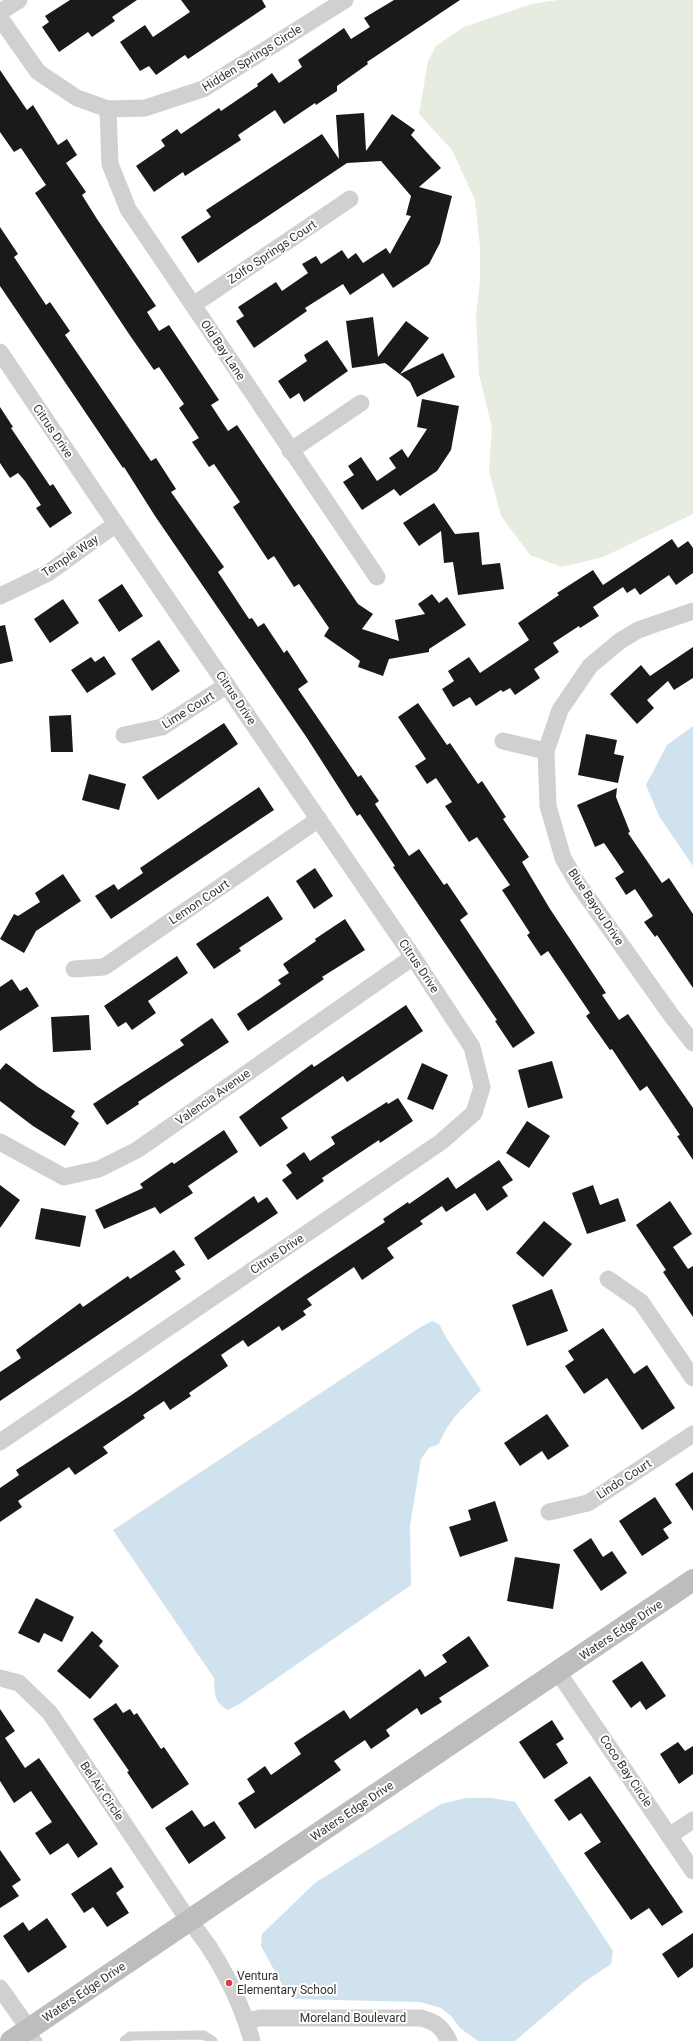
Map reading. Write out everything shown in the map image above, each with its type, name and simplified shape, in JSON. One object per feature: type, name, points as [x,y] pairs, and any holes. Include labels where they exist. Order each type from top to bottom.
[{"type":"street","points":[[0,12],[19,0]]},
{"type":"street","name":"Hidden Springs Circle","points":[[0,18],[38,72],[77,98],[108,109],[145,108],[203,89],[345,0]]},
{"type":"street","name":"Old Bay Lane","points":[[108,109],[110,164],[128,209],[290,451],[377,577]]},
{"type":"street","name":"Zolfo Springs Court","points":[[193,305],[350,199]]},
{"type":"street","name":"Citrus Drive","points":[[0,352],[413,957],[472,1047],[482,1087],[474,1113],[441,1142],[0,1442]]},
{"type":"street","points":[[290,451],[361,402]]},
{"type":"street","name":"Temple Way","points":[[0,596],[48,573],[116,524]]},
{"type":"street","name":"Blue Bayou Drive","points":[[693,611],[638,630],[620,641],[590,666],[560,710],[546,751],[548,806],[564,858],[578,884],[671,1015],[693,1043]]},
{"type":"street","name":"Lime Court","points":[[124,736],[162,727],[226,685]]},
{"type":"street","points":[[503,741],[546,751]]},
{"type":"street","name":"Lemon Court","points":[[74,970],[104,967],[318,819]]},
{"type":"street","name":"Valencia Avenue","points":[[0,1142],[64,1177],[99,1169],[137,1150],[413,957]]},
{"type":"street","points":[[608,1279],[641,1302],[693,1378]]},
{"type":"street","name":"Lindo Court","points":[[549,1512],[588,1503],[693,1434]]},
{"type":"street","name":"Waters Edge Drive","points":[[11,2041],[33,2035],[189,1921],[693,1580]]},
{"type":"street","name":"Coco Bay Circle","points":[[558,1672],[693,1871]]},
{"type":"street","name":"Bel Air Circle","points":[[0,1678],[19,1684],[50,1713],[189,1921]]},
{"type":"street","points":[[669,1836],[693,1820]]},
{"type":"street","points":[[189,1921],[203,1936],[218,1962],[247,2021],[252,2041]]},
{"type":"street","points":[[0,1988],[33,2035]]},
{"type":"street","name":"Moreland Boulevard","points":[[247,2021],[260,2018],[421,2018],[434,2022],[444,2030],[449,2041]]},
{"type":"lane","points":[[124,2041],[130,2036],[204,2035],[213,2041]]},
{"type":"shaded area","points":[[558,0],[693,0],[693,514],[603,557],[562,567],[530,555],[501,516],[489,471],[492,428],[479,374],[476,317],[480,279],[480,246],[475,200],[452,150],[419,114],[428,61],[436,46],[464,27],[531,4]]},
{"type":"water","points":[[693,726],[693,866],[659,816],[646,785],[667,745]]},
{"type":"water","points":[[432,1321],[439,1324],[447,1339],[481,1390],[462,1408],[447,1428],[439,1444],[429,1448],[421,1459],[410,1525],[411,1585],[241,1703],[228,1710],[217,1700],[214,1678],[113,1530],[419,1328]]},
{"type":"water","points":[[466,1798],[492,1798],[515,1802],[613,1951],[611,1964],[583,1983],[515,2041],[478,2041],[460,2028],[451,2016],[441,2008],[420,2002],[294,1999],[284,1988],[261,1946],[262,1934],[315,1883],[441,1804]]},
{"type":"building","points":[[70,0],[137,0],[112,17],[115,21],[92,37],[88,32],[59,52],[42,27],[49,22],[45,16]]},
{"type":"building","points":[[181,0],[262,0],[266,7],[188,59],[185,55],[156,75],[149,66],[140,71],[120,42],[145,25],[153,37],[190,12]]},
{"type":"building","points":[[394,0],[460,0],[367,62],[368,64],[337,86],[337,91],[316,105],[315,103],[284,124],[275,110],[238,135],[241,140],[185,176],[183,172],[154,192],[136,166],[165,146],[161,140],[177,129],[181,134],[219,108],[221,111],[258,86],[257,84],[272,73],[279,83],[302,67],[298,60],[344,28],[351,39],[370,27],[364,18]]},
{"type":"building","points":[[0,70],[27,110],[33,105],[58,145],[67,139],[77,155],[66,163],[86,192],[82,195],[97,219],[156,306],[147,312],[159,331],[169,325],[219,400],[211,405],[228,431],[237,425],[358,604],[373,614],[362,629],[399,641],[395,620],[425,614],[418,604],[432,594],[439,603],[447,597],[466,625],[429,649],[429,652],[389,659],[383,676],[358,667],[360,661],[324,636],[329,628],[299,584],[294,587],[274,556],[268,560],[233,507],[240,502],[214,464],[209,467],[192,442],[199,438],[179,408],[184,404],[159,367],[154,370],[35,193],[46,185],[21,148],[14,152],[0,132]]},
{"type":"building","points":[[364,113],[366,151],[392,114],[415,130],[411,135],[441,168],[419,187],[452,196],[440,243],[429,264],[393,288],[383,273],[350,295],[343,284],[305,308],[307,311],[254,348],[236,321],[244,316],[238,307],[276,282],[282,291],[308,273],[302,264],[316,256],[321,264],[342,250],[348,259],[356,253],[363,263],[386,248],[390,254],[411,216],[406,215],[411,196],[381,161],[347,163],[198,263],[181,237],[211,217],[206,210],[322,134],[339,159],[336,115]]},
{"type":"building","points":[[0,227],[18,254],[14,257],[46,305],[50,302],[70,331],[65,335],[151,461],[156,458],[176,489],[171,492],[224,567],[218,572],[249,619],[252,618],[258,627],[264,623],[284,653],[287,650],[308,682],[298,689],[358,777],[361,775],[379,801],[375,804],[409,856],[419,849],[444,885],[447,883],[468,914],[460,920],[535,1033],[513,1048],[495,1021],[497,1020],[393,867],[395,866],[360,814],[357,816],[307,738],[0,286]]},
{"type":"building","points":[[373,317],[378,357],[406,321],[429,338],[400,374],[443,353],[455,377],[417,397],[410,382],[385,363],[352,368],[346,321]]},
{"type":"building","points":[[327,340],[348,371],[304,402],[299,393],[290,399],[278,381],[307,361],[304,355]]},
{"type":"building","points":[[422,399],[459,406],[451,450],[437,471],[400,496],[394,489],[362,510],[343,482],[354,475],[348,466],[361,457],[377,481],[396,468],[389,458],[402,449],[408,458],[427,429],[417,427]]},
{"type":"building","points":[[0,407],[13,427],[11,428],[50,486],[53,484],[72,513],[50,528],[36,508],[41,505],[25,481],[18,473],[10,478],[0,463]]},
{"type":"building","points":[[434,503],[455,534],[479,532],[482,565],[500,563],[504,589],[458,595],[453,562],[444,563],[441,531],[419,546],[403,523]]},
{"type":"building","points":[[672,539],[678,548],[688,541],[693,548],[693,573],[676,585],[669,575],[640,595],[635,588],[627,593],[623,587],[593,607],[599,616],[580,628],[579,626],[553,643],[559,652],[534,669],[540,678],[515,695],[510,688],[503,692],[501,690],[476,706],[470,697],[453,707],[442,689],[454,681],[448,671],[469,657],[480,673],[529,640],[518,623],[559,595],[557,593],[593,570],[603,585]]},
{"type":"building","points":[[122,584],[143,616],[119,632],[98,600]]},
{"type":"building","points":[[63,599],[79,623],[50,643],[34,619]]},
{"type":"building","points":[[5,625],[13,661],[0,664],[0,626]]},
{"type":"building","points":[[159,640],[180,671],[152,691],[131,659]]},
{"type":"building","points":[[693,647],[693,678],[674,690],[668,681],[647,700],[654,708],[637,724],[610,694],[641,665],[650,676]]},
{"type":"building","points":[[104,656],[116,674],[87,693],[71,670],[91,657],[95,662]]},
{"type":"building","points":[[418,703],[447,745],[450,743],[478,784],[482,781],[506,817],[503,819],[529,857],[522,862],[550,909],[606,993],[602,995],[619,1020],[628,1014],[693,1108],[693,1160],[677,1136],[680,1135],[647,1086],[640,1091],[612,1049],[610,1050],[586,1016],[590,1013],[548,951],[541,956],[527,935],[530,933],[502,890],[510,885],[477,837],[469,842],[445,806],[452,802],[436,778],[427,784],[415,766],[426,759],[398,717]]},
{"type":"building","points":[[71,715],[73,752],[51,752],[49,716]]},
{"type":"building","points":[[224,723],[238,744],[158,800],[142,777]]},
{"type":"building","points":[[586,734],[617,740],[614,754],[624,756],[618,783],[578,775]]},
{"type":"building","points":[[89,774],[126,784],[119,810],[82,800]]},
{"type":"building","points":[[259,787],[274,810],[111,919],[95,896],[114,884],[118,890],[143,873],[140,868]]},
{"type":"building","points":[[617,788],[616,797],[630,832],[628,833],[662,883],[669,878],[693,914],[693,988],[657,935],[655,937],[644,922],[653,916],[635,889],[626,895],[615,878],[624,872],[604,843],[595,847],[577,805]]},
{"type":"building","points":[[315,868],[333,896],[314,909],[296,881]]},
{"type":"building","points":[[63,874],[81,901],[36,931],[24,953],[0,939],[14,914],[18,916],[40,902],[35,893]]},
{"type":"building","points":[[268,896],[283,919],[239,948],[241,951],[214,969],[196,944]]},
{"type":"building","points":[[345,919],[365,950],[322,977],[324,979],[248,1031],[237,1014],[281,984],[278,980],[289,973],[283,964],[316,941],[315,939]]},
{"type":"building","points":[[177,956],[188,973],[148,1001],[156,1013],[132,1030],[126,1022],[118,1027],[104,1006]]},
{"type":"building","points":[[12,979],[20,991],[27,987],[39,1006],[0,1031],[0,987]]},
{"type":"building","points":[[406,1005],[423,1031],[347,1082],[343,1076],[281,1118],[288,1128],[260,1147],[239,1117],[312,1064],[314,1067]]},
{"type":"building","points":[[89,1015],[91,1050],[53,1052],[51,1017]]},
{"type":"building","points":[[212,1018],[229,1042],[138,1102],[139,1104],[107,1125],[93,1104],[184,1045],[180,1040]]},
{"type":"building","points":[[552,1061],[563,1098],[528,1108],[518,1070]]},
{"type":"building","points":[[6,1063],[38,1087],[75,1111],[71,1117],[79,1123],[65,1146],[33,1126],[0,1101],[0,1070]]},
{"type":"building","points":[[422,1063],[448,1075],[433,1110],[407,1099]]},
{"type":"building","points":[[398,1098],[413,1121],[380,1143],[379,1140],[322,1178],[324,1181],[297,1200],[282,1180],[292,1173],[286,1165],[304,1152],[310,1161],[335,1144],[331,1137],[387,1102],[388,1104]]},
{"type":"building","points":[[527,1121],[550,1136],[529,1168],[506,1153]]},
{"type":"building","points":[[224,1130],[238,1152],[188,1186],[193,1193],[160,1214],[155,1207],[104,1229],[95,1210],[143,1188],[140,1184],[172,1162],[174,1164]]},
{"type":"building","points":[[499,1160],[513,1180],[502,1187],[508,1196],[487,1211],[475,1193],[446,1212],[442,1206],[420,1221],[423,1224],[387,1248],[394,1258],[362,1280],[354,1267],[307,1299],[312,1305],[303,1311],[306,1315],[282,1331],[279,1326],[248,1347],[243,1340],[221,1355],[228,1366],[189,1393],[191,1396],[170,1410],[164,1401],[143,1415],[145,1418],[103,1447],[108,1453],[75,1475],[69,1467],[18,1501],[22,1507],[0,1522],[0,1488],[19,1475],[16,1470],[130,1396],[305,1275],[385,1222],[383,1219],[408,1202],[409,1204],[448,1177],[456,1189]]},
{"type":"building","points":[[0,1185],[20,1200],[0,1228]]},
{"type":"building","points":[[593,1185],[600,1205],[618,1198],[626,1221],[587,1234],[572,1193]]},
{"type":"building","points":[[254,1196],[258,1203],[267,1197],[278,1213],[208,1260],[194,1238]]},
{"type":"building","points":[[670,1201],[692,1234],[673,1247],[688,1269],[693,1266],[693,1317],[663,1272],[666,1270],[636,1225]]},
{"type":"building","points":[[41,1208],[86,1216],[80,1247],[35,1239]]},
{"type":"building","points":[[544,1221],[572,1244],[543,1277],[516,1253]]},
{"type":"building","points":[[174,1250],[185,1265],[175,1271],[181,1279],[0,1401],[0,1372],[21,1358],[16,1350],[80,1303],[83,1307],[128,1276],[130,1279]]},
{"type":"building","points":[[552,1289],[568,1331],[527,1346],[512,1305]]},
{"type":"building","points":[[603,1328],[634,1374],[647,1365],[675,1408],[642,1430],[607,1378],[584,1394],[565,1366],[574,1360],[568,1351]]},
{"type":"building","points":[[547,1414],[569,1446],[548,1460],[542,1451],[520,1466],[504,1443]]},
{"type":"building","points":[[693,1472],[693,1511],[675,1484]]},
{"type":"building","points":[[655,1497],[672,1523],[663,1529],[669,1538],[642,1556],[619,1521]]},
{"type":"building","points":[[495,1501],[508,1541],[460,1557],[449,1527],[471,1520],[468,1510]]},
{"type":"building","points":[[591,1538],[603,1557],[612,1551],[627,1573],[601,1591],[573,1550]]},
{"type":"building","points":[[515,1557],[560,1564],[553,1609],[507,1601]]},
{"type":"building","points":[[36,1598],[74,1617],[62,1642],[44,1633],[39,1643],[18,1633]]},
{"type":"building","points":[[92,1631],[103,1641],[99,1646],[119,1666],[90,1699],[57,1671]]},
{"type":"building","points":[[469,1636],[489,1666],[439,1698],[442,1702],[421,1715],[417,1708],[386,1730],[390,1736],[371,1749],[365,1740],[334,1761],[341,1770],[255,1829],[238,1803],[255,1792],[247,1779],[265,1766],[271,1775],[301,1754],[294,1743],[344,1710],[350,1719],[420,1669],[425,1677],[447,1662],[442,1655]]},
{"type":"building","points":[[642,1661],[666,1696],[646,1710],[640,1701],[631,1708],[612,1681]]},
{"type":"building","points":[[116,1703],[123,1713],[130,1709],[134,1715],[137,1713],[161,1749],[164,1747],[189,1784],[152,1809],[127,1772],[129,1771],[93,1719]]},
{"type":"building","points":[[0,1709],[15,1731],[5,1738],[25,1768],[39,1758],[98,1844],[78,1858],[68,1843],[50,1855],[35,1833],[52,1822],[31,1791],[14,1803],[0,1781]]},
{"type":"building","points":[[552,1720],[564,1739],[556,1744],[568,1763],[544,1779],[519,1742]]},
{"type":"building","points":[[678,1742],[685,1751],[693,1746],[693,1774],[679,1784],[660,1754]]},
{"type":"building","points":[[590,1776],[683,1912],[662,1926],[649,1908],[631,1920],[584,1853],[601,1842],[581,1813],[569,1821],[554,1800]]},
{"type":"building","points":[[192,1810],[204,1827],[214,1821],[226,1838],[189,1864],[165,1828]]},
{"type":"building","points":[[0,1850],[21,1880],[12,1886],[19,1896],[0,1908]]},
{"type":"building","points":[[111,1867],[124,1887],[116,1893],[129,1913],[107,1927],[93,1907],[84,1913],[71,1894]]},
{"type":"building","points":[[47,1918],[67,1947],[28,1973],[3,1936],[23,1922],[29,1931]]},
{"type":"building","points":[[693,1933],[693,1967],[678,1978],[662,1954]]},
{"type":"place","name":"Ventura Elementary School","points":[[229,1983]]}]
